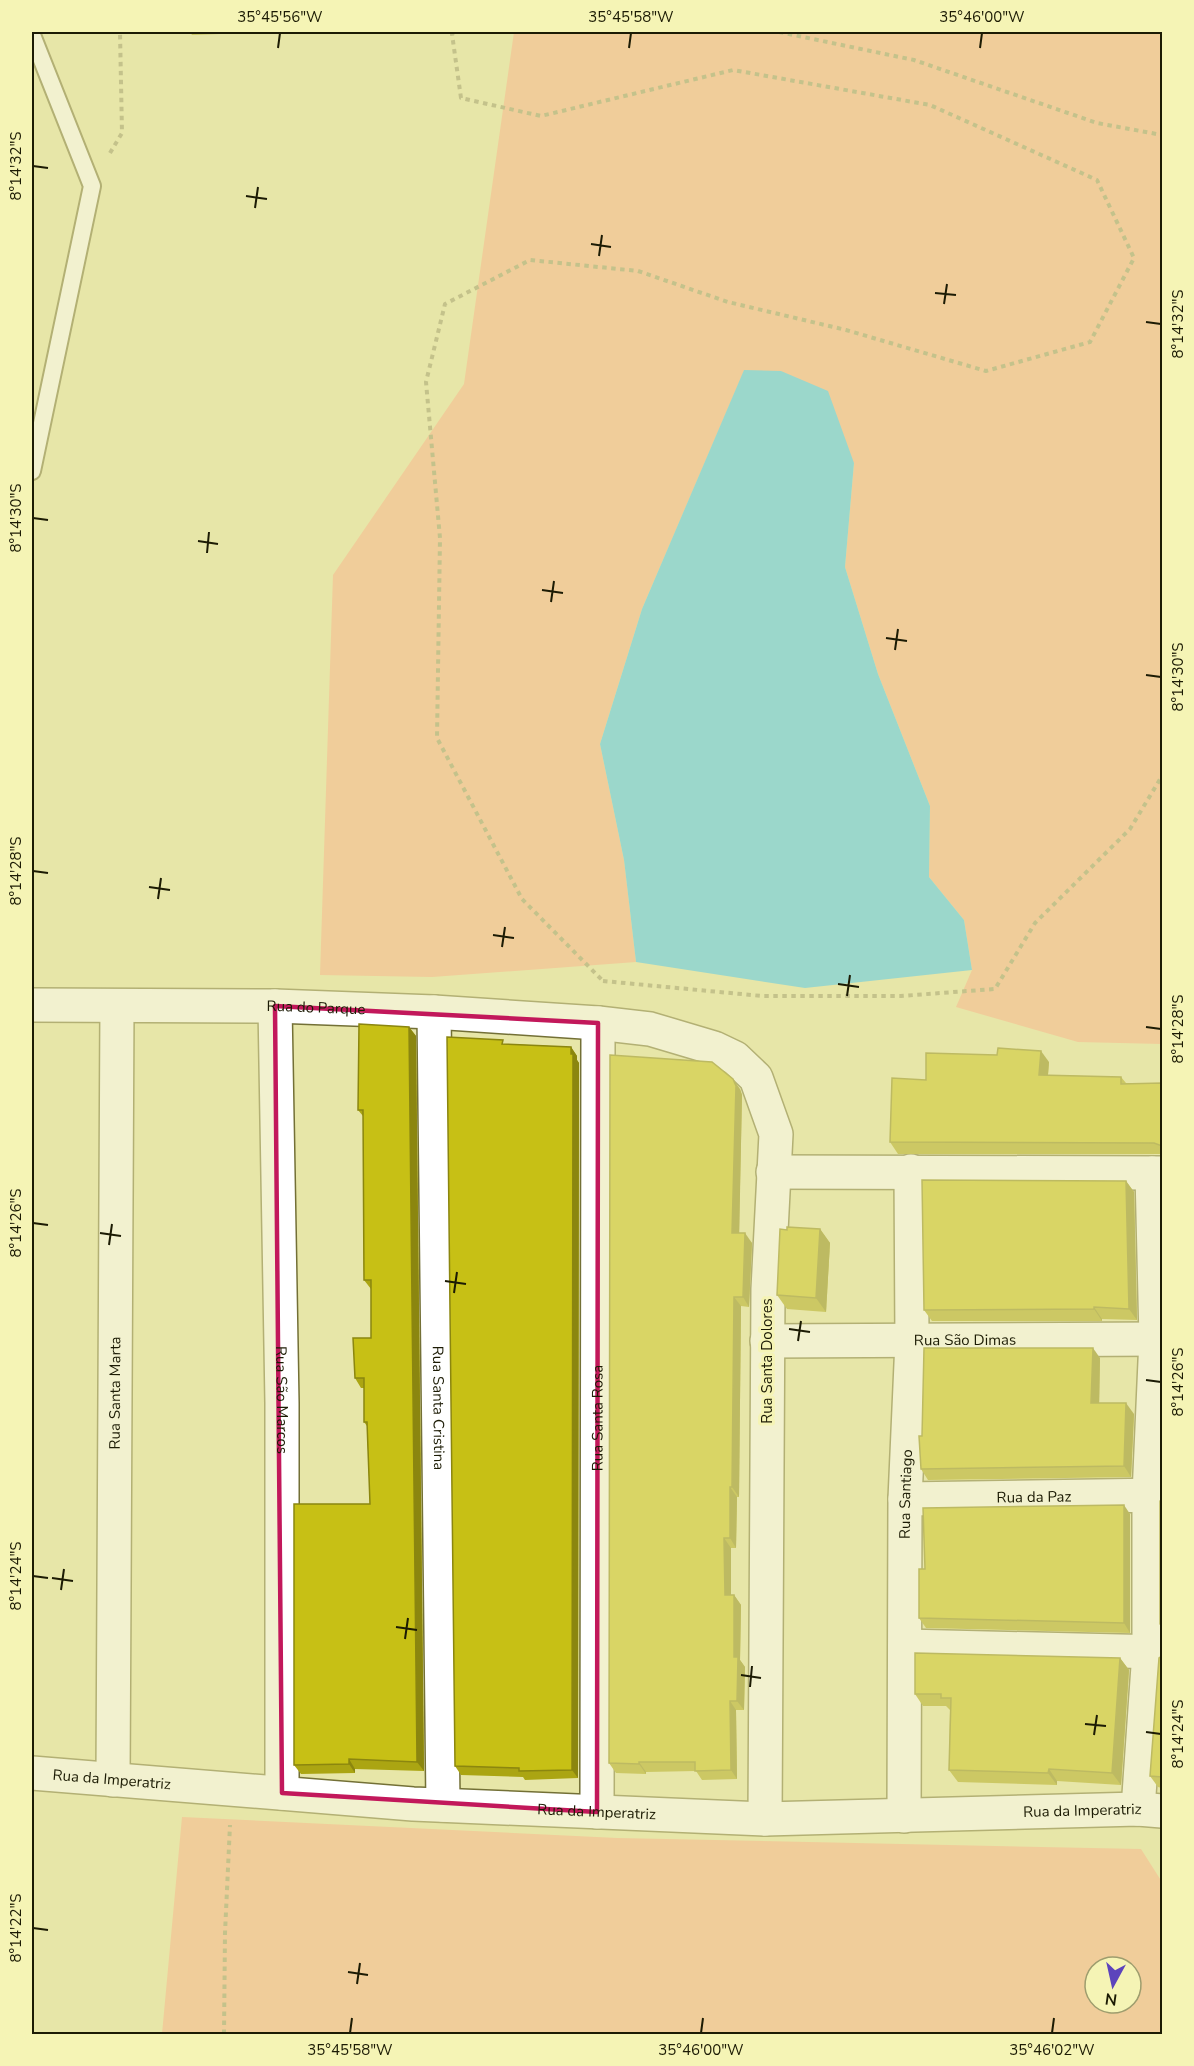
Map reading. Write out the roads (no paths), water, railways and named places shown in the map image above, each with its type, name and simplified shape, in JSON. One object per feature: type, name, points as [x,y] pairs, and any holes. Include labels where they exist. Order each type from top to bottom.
[{"type":"street","name":"Rua do Parque","points":[[32,1005],[275,1006],[434,1011],[598,1023]]},
{"type":"street","name":"Rua Santa Marta","points":[[113,1780],[117,1006]]},
{"type":"street","name":"Rua São Marcos","points":[[275,1006],[282,1403],[282,1793]]},
{"type":"street","name":"Rua Santa Cristina","points":[[434,1011],[443,1805]]},
{"type":"street","name":"Rua Santa Dolores","points":[[598,1023],[650,1029],[714,1048],[735,1058],[756,1078],[776,1134],[767,1341],[765,1820]]},
{"type":"street","name":"Rua Santa Rosa","points":[[597,1812],[598,1023]]},
{"type":"street","name":"Rua Santiago","points":[[903,1816],[905,1499],[912,1341],[911,1171]]},
{"type":"street","points":[[774,1172],[1157,1173],[1159,1339],[1156,1652],[1150,1810]]},
{"type":"street","name":"Rua São Dimas","points":[[767,1341],[1159,1339]]},
{"type":"street","name":"Rua da Paz","points":[[905,1499],[1156,1495]]},
{"type":"street","points":[[905,1646],[1156,1652]]},
{"type":"street","name":"Rua da Imperatriz","points":[[32,1773],[413,1804],[765,1820],[1150,1810]]},
{"type":"lane","points":[[32,35],[92,186],[32,471]]},
{"type":"water","points":[[744,370],[781,371],[828,391],[854,463],[845,567],[878,674],[930,806],[929,877],[964,920],[972,970],[805,988],[636,962],[624,860],[600,744],[642,609]]}]
